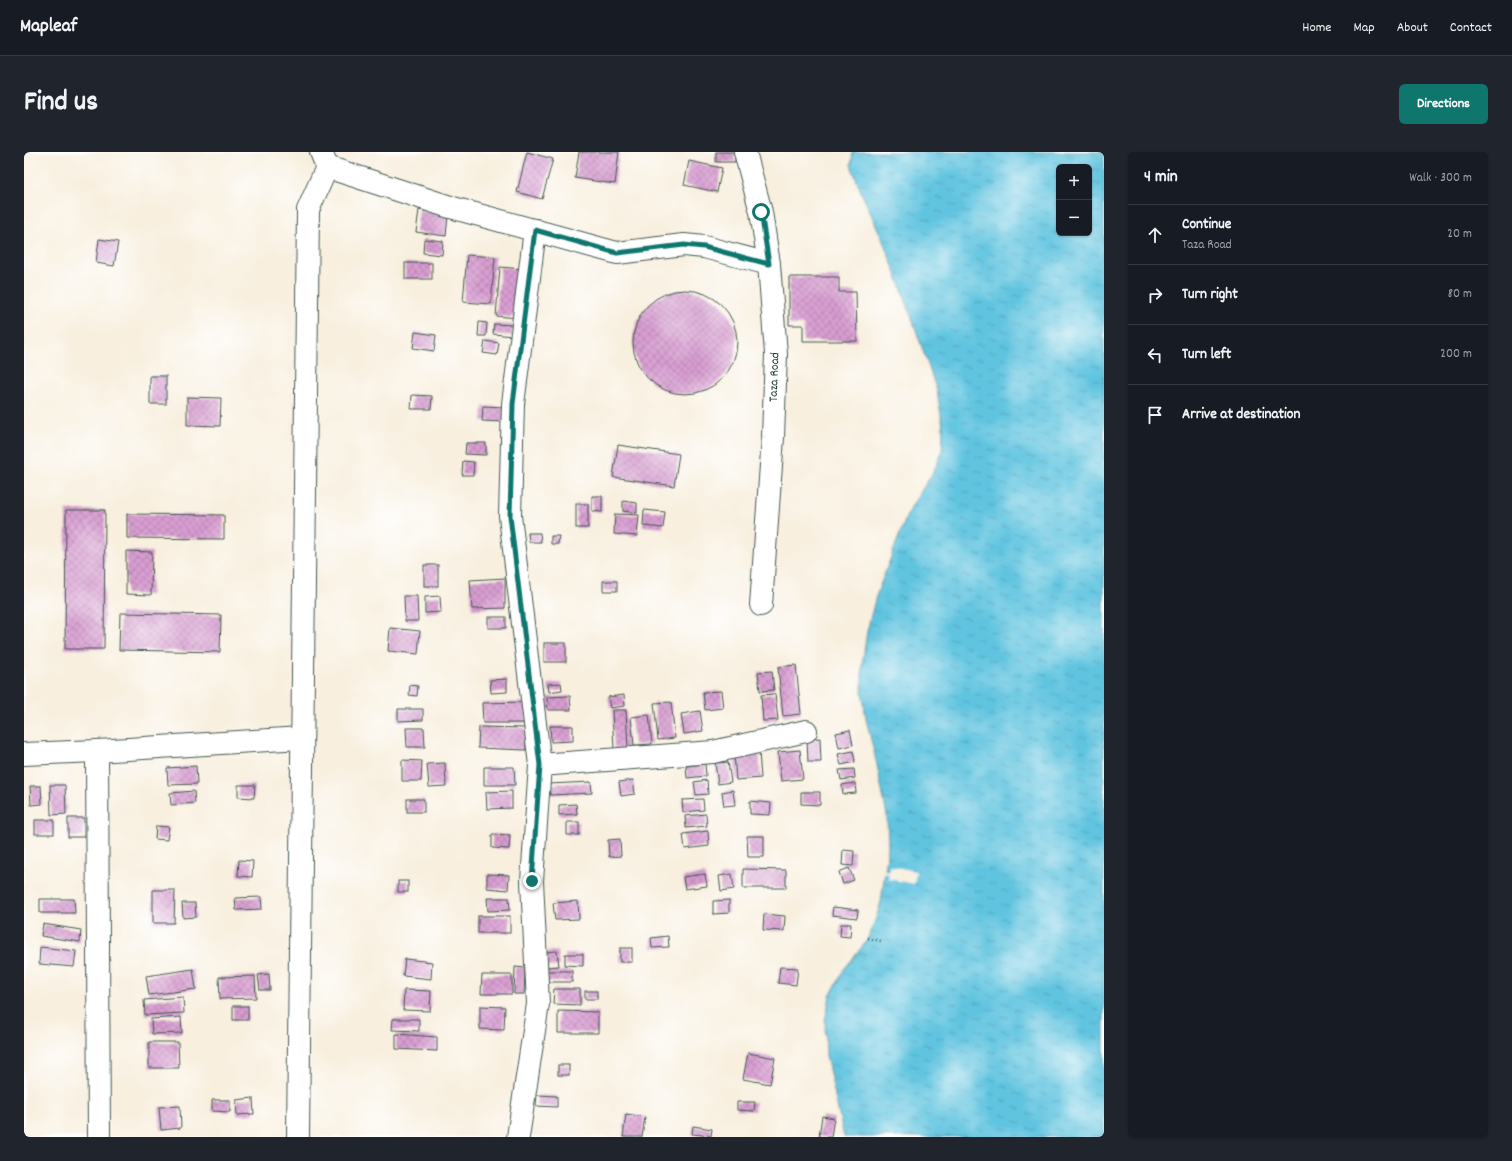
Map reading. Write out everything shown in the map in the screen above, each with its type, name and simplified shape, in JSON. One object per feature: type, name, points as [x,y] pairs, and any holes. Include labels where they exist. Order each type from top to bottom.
[{"type":"street","name":"Taza Road","points":[[745,152],[761,212],[769,264],[776,354],[773,437],[761,605]]},
{"type":"street","points":[[298,1137],[301,738],[308,210],[324,160],[450,207],[617,253],[684,245],[704,247],[769,264]]},
{"type":"street","points":[[518,1137],[538,1004],[532,881],[540,765],[510,516],[513,404],[535,230]]},
{"type":"street","points":[[540,765],[713,752],[806,731]]},
{"type":"street","points":[[24,754],[97,751],[301,738]]},
{"type":"street","points":[[97,751],[99,1137]]},
{"type":"path","points":[[868,938],[881,940]]},
{"type":"water","points":[[853,152],[1104,152],[1104,1137],[844,1137],[826,1056],[825,1021],[830,996],[845,968],[866,942],[876,918],[881,902],[888,847],[887,816],[866,719],[862,691],[862,665],[867,631],[876,596],[909,510],[932,474],[942,453],[943,427],[937,391],[900,284],[881,236],[861,192],[851,165]]},
{"type":"pier","points":[[890,866],[916,871],[914,884],[888,879],[889,874],[884,873],[884,870],[889,871]]},
{"type":"building","points":[[527,152],[553,159],[542,199],[517,192]]},
{"type":"building","points":[[579,152],[619,152],[615,184],[575,178]]},
{"type":"building","points":[[716,152],[735,152],[735,162],[716,162]]},
{"type":"building","points":[[689,161],[722,168],[717,192],[684,185]]},
{"type":"building","points":[[419,210],[448,215],[446,236],[416,232]]},
{"type":"building","points":[[99,239],[118,242],[114,266],[96,263]]},
{"type":"building","points":[[424,239],[443,241],[442,255],[423,253]]},
{"type":"building","points":[[467,255],[495,257],[491,304],[463,302]]},
{"type":"building","points":[[405,263],[432,263],[432,279],[405,279]]},
{"type":"building","points":[[500,267],[522,269],[518,318],[496,316]]},
{"type":"building","points":[[789,277],[839,277],[839,292],[856,292],[857,341],[803,341],[803,325],[789,325]]},
{"type":"building","points":[[685,290],[705,294],[714,298],[722,305],[729,313],[733,322],[737,342],[733,362],[729,371],[722,379],[714,386],[705,390],[685,394],[665,390],[656,386],[648,379],[641,371],[637,362],[633,342],[637,322],[641,313],[648,305],[656,298],[665,294]]},
{"type":"building","points":[[479,322],[487,323],[486,336],[478,336]]},
{"type":"building","points":[[494,324],[513,325],[513,336],[493,334]]},
{"type":"building","points":[[415,332],[436,335],[434,351],[413,348]]},
{"type":"building","points":[[485,341],[499,343],[497,355],[483,353]]},
{"type":"building","points":[[150,376],[166,376],[166,404],[150,404]]},
{"type":"building","points":[[412,395],[432,396],[431,409],[411,409]]},
{"type":"building","points":[[187,397],[221,398],[220,426],[187,425]]},
{"type":"building","points":[[483,406],[505,407],[505,422],[482,421]]},
{"type":"building","points":[[466,443],[486,443],[486,455],[465,454]]},
{"type":"building","points":[[618,445],[679,454],[674,486],[613,477]]},
{"type":"building","points":[[463,461],[474,462],[473,475],[462,475]]},
{"type":"building","points":[[592,496],[602,496],[602,512],[592,511]]},
{"type":"building","points":[[623,501],[637,503],[637,513],[623,511]]},
{"type":"building","points":[[576,504],[588,504],[588,528],[576,528]]},
{"type":"building","points":[[66,510],[105,510],[104,649],[65,649]]},
{"type":"building","points":[[644,510],[665,512],[663,528],[643,526]]},
{"type":"building","points":[[127,514],[224,515],[224,539],[127,538]]},
{"type":"building","points":[[615,514],[639,515],[637,536],[614,534]]},
{"type":"building","points":[[528,533],[540,533],[541,542],[529,542]]},
{"type":"building","points":[[551,536],[559,536],[558,544],[551,544]]},
{"type":"building","points":[[126,551],[152,552],[151,595],[126,594]]},
{"type":"building","points":[[424,565],[438,565],[438,586],[424,586]]},
{"type":"building","points":[[505,578],[505,608],[472,609],[470,580]]},
{"type":"building","points":[[603,581],[617,581],[617,591],[603,591]]},
{"type":"building","points":[[404,596],[417,596],[418,621],[405,621]]},
{"type":"building","points":[[440,596],[441,612],[425,613],[425,597]]},
{"type":"building","points":[[120,613],[221,615],[220,652],[119,650]]},
{"type":"building","points":[[488,617],[506,617],[506,628],[488,628]]},
{"type":"building","points":[[390,628],[420,631],[418,654],[388,651]]},
{"type":"building","points":[[544,643],[566,643],[566,662],[544,662]]},
{"type":"building","points":[[796,665],[801,714],[783,716],[778,667]]},
{"type":"building","points":[[772,671],[774,690],[760,691],[758,672]]},
{"type":"building","points":[[507,679],[507,692],[491,693],[490,680]]},
{"type":"building","points":[[561,683],[562,690],[549,692],[548,684]]},
{"type":"building","points":[[410,685],[418,686],[417,696],[409,695]]},
{"type":"building","points":[[721,691],[723,708],[705,710],[703,692]]},
{"type":"building","points":[[775,694],[778,720],[763,721],[761,695]]},
{"type":"building","points":[[624,695],[625,706],[610,708],[608,697]]},
{"type":"building","points":[[570,696],[571,710],[548,710],[547,697]]},
{"type":"building","points":[[527,702],[527,723],[483,723],[482,703]]},
{"type":"building","points":[[671,702],[675,738],[658,740],[654,703]]},
{"type":"building","points":[[398,709],[423,709],[423,720],[398,721]]},
{"type":"building","points":[[612,710],[626,710],[628,749],[614,750]]},
{"type":"building","points":[[700,711],[703,731],[684,734],[681,714]]},
{"type":"building","points":[[649,715],[652,744],[634,745],[631,717]]},
{"type":"building","points":[[550,726],[573,726],[573,741],[551,742]]},
{"type":"building","points":[[479,727],[526,728],[526,750],[478,748]]},
{"type":"building","points":[[406,728],[424,728],[425,747],[407,747]]},
{"type":"building","points":[[850,730],[853,745],[839,748],[836,733]]},
{"type":"building","points":[[820,738],[821,762],[808,762],[807,739]]},
{"type":"building","points":[[800,750],[803,779],[781,781],[778,752]]},
{"type":"building","points":[[853,751],[855,762],[841,765],[838,754]]},
{"type":"building","points":[[759,752],[761,778],[736,780],[734,754]]},
{"type":"building","points":[[402,760],[422,761],[421,781],[402,781]]},
{"type":"building","points":[[728,762],[731,782],[718,784],[715,763]]},
{"type":"building","points":[[445,763],[446,786],[429,787],[427,764]]},
{"type":"building","points":[[705,764],[706,776],[687,778],[686,766]]},
{"type":"building","points":[[196,766],[197,784],[168,785],[167,768]]},
{"type":"building","points":[[484,767],[514,767],[515,785],[484,785]]},
{"type":"building","points":[[854,769],[855,778],[841,780],[839,770]]},
{"type":"building","points":[[633,780],[635,794],[621,796],[619,782]]},
{"type":"building","points":[[707,780],[708,794],[696,795],[694,782]]},
{"type":"building","points":[[591,782],[592,793],[550,795],[549,784]]},
{"type":"building","points":[[855,783],[856,793],[843,794],[842,785]]},
{"type":"building","points":[[50,785],[65,785],[66,814],[51,815]]},
{"type":"building","points":[[238,785],[255,785],[254,798],[238,797]]},
{"type":"building","points":[[30,786],[41,786],[42,804],[31,805]]},
{"type":"building","points":[[733,790],[735,805],[724,806],[722,792]]},
{"type":"building","points":[[194,791],[195,803],[171,805],[170,793]]},
{"type":"building","points":[[512,791],[512,808],[487,809],[486,792]]},
{"type":"building","points":[[801,792],[820,792],[820,805],[801,804]]},
{"type":"building","points":[[407,799],[424,799],[424,812],[407,812]]},
{"type":"building","points":[[703,799],[704,810],[683,812],[682,800]]},
{"type":"building","points":[[750,801],[771,803],[770,815],[750,814]]},
{"type":"building","points":[[576,804],[577,814],[559,815],[559,805]]},
{"type":"building","points":[[706,814],[707,826],[686,828],[685,816]]},
{"type":"building","points":[[68,818],[84,818],[84,837],[68,837]]},
{"type":"building","points":[[35,820],[54,820],[54,834],[35,834]]},
{"type":"building","points":[[567,822],[579,822],[579,835],[567,835]]},
{"type":"building","points":[[156,826],[169,827],[167,840],[155,839]]},
{"type":"building","points":[[708,831],[709,846],[685,849],[683,834]]},
{"type":"building","points":[[492,834],[510,835],[509,849],[492,848]]},
{"type":"building","points":[[747,836],[764,836],[764,857],[748,857]]},
{"type":"building","points":[[620,839],[621,856],[609,857],[608,840]]},
{"type":"building","points":[[843,850],[854,851],[853,866],[842,865]]},
{"type":"building","points":[[239,860],[253,861],[252,877],[238,876]]},
{"type":"building","points":[[849,868],[854,880],[843,884],[839,872]]},
{"type":"building","points":[[743,869],[786,870],[786,888],[743,888]]},
{"type":"building","points":[[487,874],[509,875],[508,890],[487,888]]},
{"type":"building","points":[[705,874],[707,886],[685,889],[683,877]]},
{"type":"building","points":[[732,874],[734,889],[721,891],[719,876]]},
{"type":"building","points":[[398,881],[408,881],[408,892],[398,892]]},
{"type":"building","points":[[153,890],[175,890],[174,923],[153,923]]},
{"type":"building","points":[[261,897],[262,909],[236,910],[235,898]]},
{"type":"building","points":[[487,898],[509,898],[510,910],[488,911]]},
{"type":"building","points":[[40,899],[74,899],[75,913],[40,913]]},
{"type":"building","points":[[729,900],[729,913],[713,914],[713,901]]},
{"type":"building","points":[[578,901],[579,919],[555,920],[553,903]]},
{"type":"building","points":[[182,903],[195,903],[196,917],[183,918]]},
{"type":"building","points":[[833,907],[858,910],[857,918],[832,915]]},
{"type":"building","points":[[764,914],[785,916],[784,931],[763,930]]},
{"type":"building","points":[[478,916],[510,916],[510,933],[478,933]]},
{"type":"building","points":[[43,924],[81,930],[80,942],[41,936]]},
{"type":"building","points":[[841,924],[851,924],[850,937],[840,936]]},
{"type":"building","points":[[668,936],[669,947],[652,948],[651,938]]},
{"type":"building","points":[[40,947],[76,951],[74,967],[39,964]]},
{"type":"building","points":[[620,948],[632,948],[632,962],[620,962]]},
{"type":"building","points":[[557,951],[559,966],[547,967],[546,952]]},
{"type":"building","points":[[565,954],[583,954],[583,966],[565,965]]},
{"type":"building","points":[[405,959],[432,962],[431,979],[403,976]]},
{"type":"building","points":[[515,967],[525,968],[524,994],[514,994]]},
{"type":"building","points":[[780,967],[798,968],[796,985],[778,983]]},
{"type":"building","points":[[193,969],[196,989],[149,995],[146,976]]},
{"type":"building","points":[[547,971],[572,971],[572,982],[547,982]]},
{"type":"building","points":[[269,974],[270,990],[260,990],[258,975]]},
{"type":"building","points":[[482,975],[512,975],[512,994],[481,994]]},
{"type":"building","points":[[255,976],[256,998],[220,999],[219,977]]},
{"type":"building","points":[[554,989],[580,989],[580,1005],[553,1004]]},
{"type":"building","points":[[404,990],[431,991],[430,1011],[403,1010]]},
{"type":"building","points":[[585,991],[597,991],[597,999],[585,999]]},
{"type":"building","points":[[183,997],[184,1013],[145,1015],[144,1000]]},
{"type":"building","points":[[233,1006],[248,1006],[248,1020],[233,1020]]},
{"type":"building","points":[[480,1006],[505,1007],[504,1030],[480,1029]]},
{"type":"building","points":[[558,1011],[598,1012],[598,1033],[558,1033]]},
{"type":"building","points":[[181,1017],[182,1033],[152,1034],[151,1019]]},
{"type":"building","points":[[393,1019],[419,1019],[419,1031],[392,1030]]},
{"type":"building","points":[[396,1034],[437,1037],[437,1051],[396,1049]]},
{"type":"building","points":[[149,1042],[178,1042],[179,1068],[149,1068]]},
{"type":"building","points":[[748,1053],[775,1058],[770,1084],[743,1079]]},
{"type":"building","points":[[558,1065],[569,1065],[569,1075],[558,1075]]},
{"type":"building","points":[[537,1095],[557,1096],[557,1107],[536,1106]]},
{"type":"building","points":[[253,1098],[254,1114],[237,1115],[236,1100]]},
{"type":"building","points":[[212,1100],[230,1100],[230,1112],[212,1111]]},
{"type":"building","points":[[737,1102],[755,1102],[754,1111],[737,1110]]},
{"type":"building","points":[[180,1106],[181,1128],[161,1130],[159,1107]]},
{"type":"building","points":[[626,1114],[645,1117],[642,1137],[623,1137]]},
{"type":"building","points":[[822,1116],[834,1118],[831,1137],[819,1137]]},
{"type":"building","points":[[693,1126],[712,1129],[711,1136],[692,1134]]},
{"type":"route","points":[[532,881],[540,765],[510,516],[513,404],[535,230],[617,253],[684,245],[704,247],[769,264],[761,212]]}]
